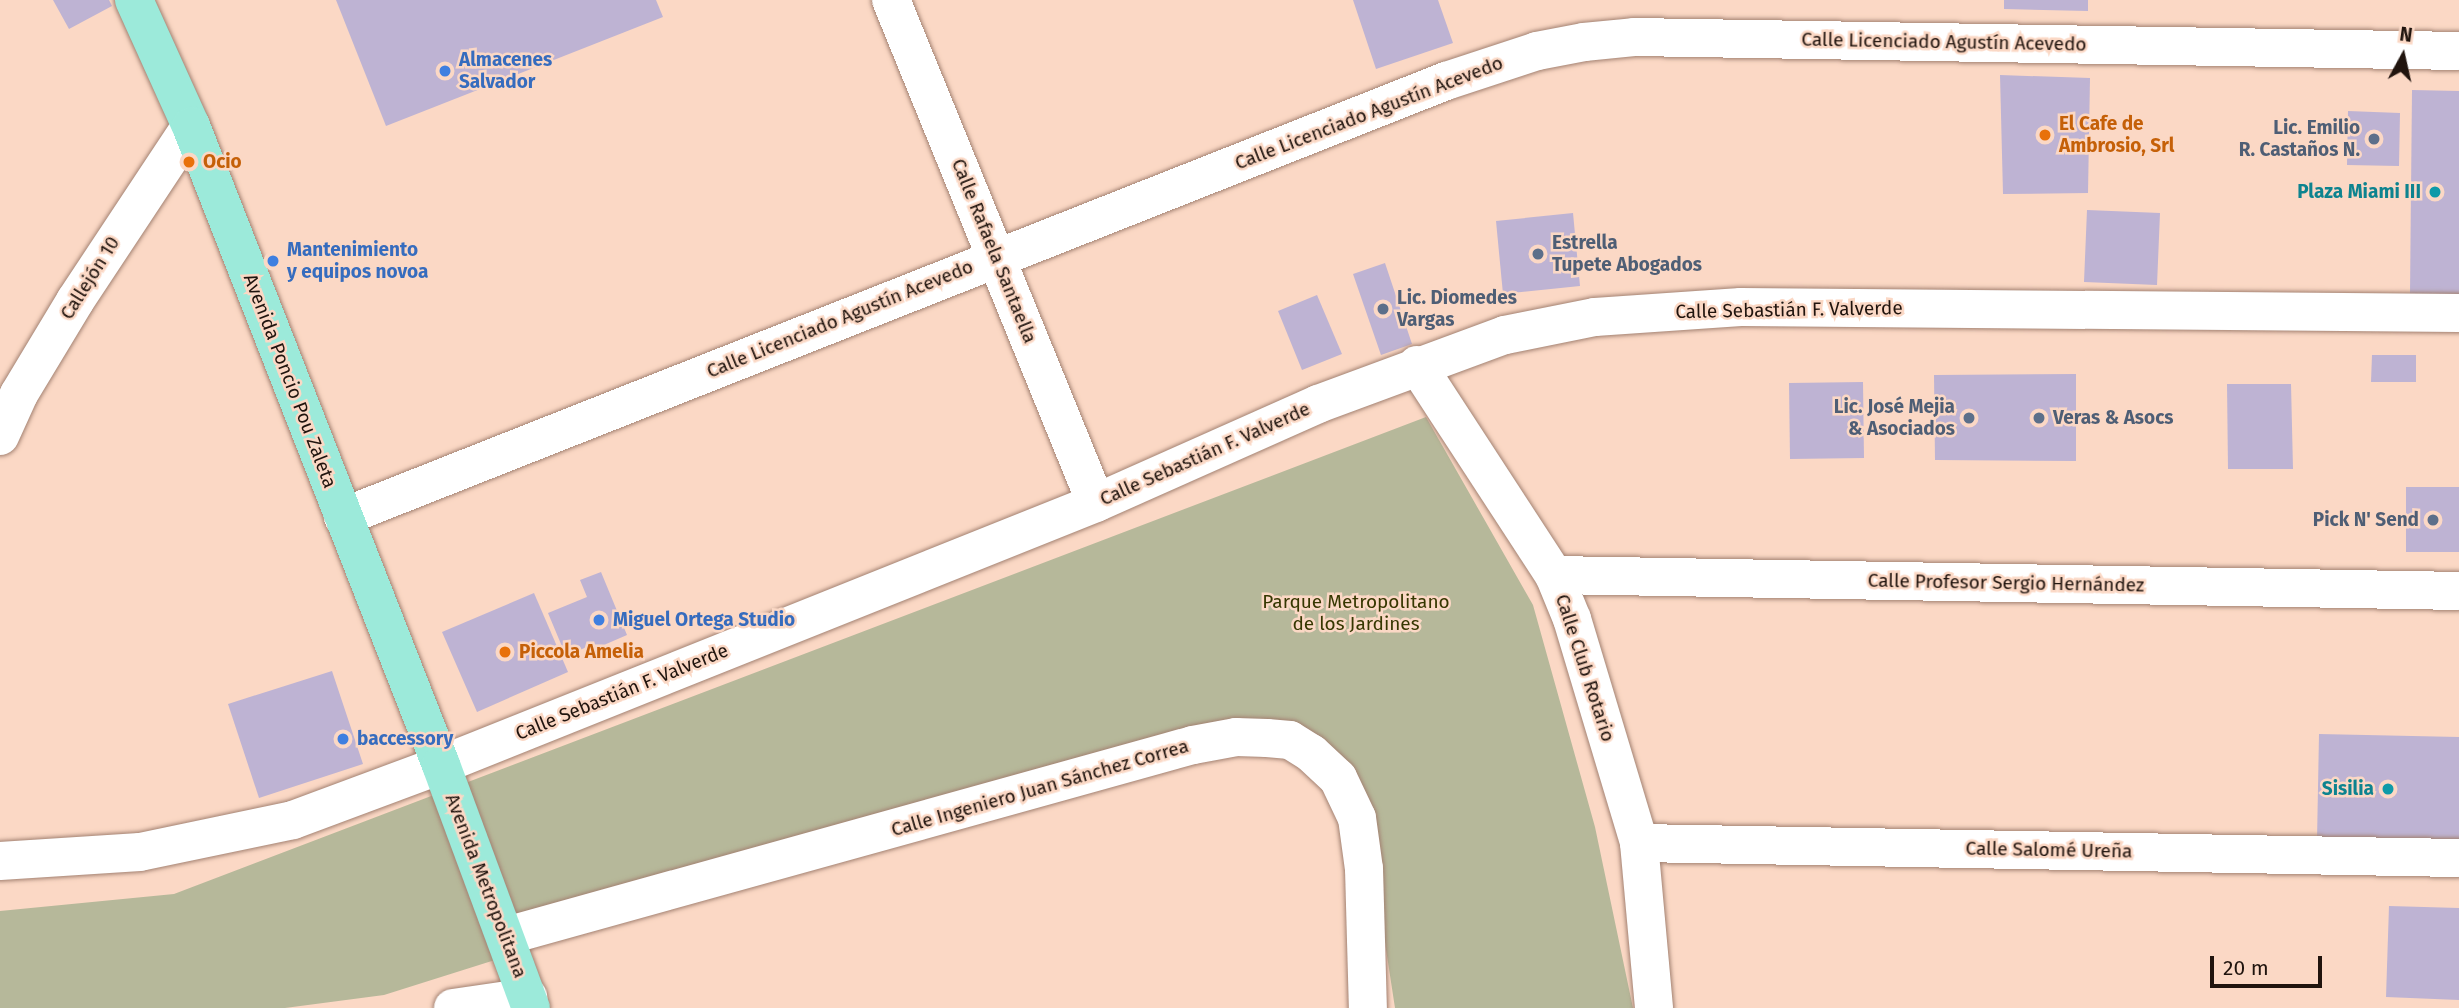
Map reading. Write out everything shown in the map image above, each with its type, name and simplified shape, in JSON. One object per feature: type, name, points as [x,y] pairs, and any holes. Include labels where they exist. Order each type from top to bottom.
[{"type":"main road","name":"Avenida Poncio Pou Zaleta","points":[[134,0],[191,126],[441,765]]},
{"type":"main road","name":"Avenida Metropolitana","points":[[441,765],[529,1003]]},
{"type":"street","name":"Calle Rafaela Santaella","points":[[892,0],[1096,503]]},
{"type":"street","name":"Calle Licenciado Agustín Acevedo","points":[[343,517],[1491,64],[1584,42],[1634,37],[2459,51]]},
{"type":"street","name":"Callejón 10","points":[[0,436],[19,394],[75,301],[191,126]]},
{"type":"street","name":"Calle Sebastián F. Valverde","points":[[0,861],[140,852],[293,820],[441,765],[1096,503],[1318,404],[1417,365],[1505,335],[1595,317],[1741,307],[2459,313]]},
{"type":"street","name":"Calle Club Rotario","points":[[1417,365],[1554,575],[1572,619],[1639,843],[1654,1008]]},
{"type":"street","name":"Calle Profesor Sergio Hernández","points":[[1554,575],[2459,591]]},
{"type":"street","name":"Calle Ingeniero Juan Sánchez Correa","points":[[506,936],[1193,745],[1236,737],[1279,739],[1290,740],[1311,753],[1338,778],[1357,818],[1364,869],[1368,1008]]},
{"type":"street","name":"Calle Salomé Ureña","points":[[1639,843],[2459,858]]},
{"type":"street","points":[[453,1008],[529,1003]]},
{"type":"green space","name":"Parque Metropolitano de los Jardines","points":[[1426,417],[1533,605],[1595,827],[1633,1008],[1395,1008],[1374,871],[1337,774],[1226,729],[384,995],[285,1008],[0,1008],[0,911],[174,894]]},
{"type":"building","points":[[53,0],[109,0],[112,6],[69,29]]},
{"type":"building","name":"Almacenes Salvador","points":[[336,0],[656,0],[663,17],[386,126]]},
{"type":"building","points":[[1353,0],[1438,0],[1453,43],[1376,69]]},
{"type":"building","points":[[2004,0],[2088,0],[2088,11],[2004,9]]},
{"type":"building","name":"El Cafe de Ambrosio, Srl","points":[[2000,75],[2090,78],[2088,193],[2003,194]]},
{"type":"building","name":"Plaza Miami III","points":[[2412,90],[2459,91],[2459,298],[2410,294]]},
{"type":"building","name":"Lic. Emilio R. Castaños N.","points":[[2348,111],[2400,113],[2399,166],[2347,165]]},
{"type":"building","points":[[2087,210],[2160,213],[2157,285],[2084,282]]},
{"type":"building","name":"Estrella Tupete Abogados","points":[[1573,213],[1580,286],[1503,294],[1496,221]]},
{"type":"building","name":"Lic. Diomedes Vargas","points":[[1385,263],[1412,344],[1381,355],[1353,274]]},
{"type":"building","points":[[1317,295],[1342,354],[1302,370],[1278,311]]},
{"type":"building","points":[[2372,355],[2416,355],[2416,382],[2371,382]]},
{"type":"building","points":[[2076,374],[2076,461],[1935,460],[1934,375]]},
{"type":"building","points":[[1863,382],[1864,458],[1790,459],[1789,383]]},
{"type":"building","points":[[2227,384],[2291,384],[2293,469],[2228,469]]},
{"type":"building","name":"Pick N' Send","points":[[2406,487],[2459,487],[2459,552],[2406,552]]},
{"type":"building","name":"Miguel Ortega Studio","points":[[601,572],[627,635],[590,651],[589,646],[566,656],[548,613],[587,597],[580,580]]},
{"type":"building","name":"Piccola Amelia","points":[[534,593],[568,672],[477,712],[442,632]]},
{"type":"building","points":[[332,671],[363,764],[259,798],[228,704]]},
{"type":"building","name":"Sisilia","points":[[2319,734],[2459,737],[2459,844],[2317,841]]},
{"type":"building","points":[[2389,906],[2459,908],[2459,1000],[2386,997]]},
{"type":"place","name":"Almacenes Salvador","points":[[445,71]]},
{"type":"place","name":"El Cafe de Ambrosio, Srl","points":[[2045,135]]},
{"type":"place","name":"Lic. Emilio R. Castaños N.","points":[[2374,139]]},
{"type":"place","name":"Ocio","points":[[189,162]]},
{"type":"place","name":"Plaza Miami III","points":[[2435,192]]},
{"type":"place","name":"Estrella Tupete Abogados","points":[[1538,254]]},
{"type":"place","name":"Mantenimiento y equipos novoa","points":[[273,261]]},
{"type":"place","name":"Lic. Diomedes Vargas","points":[[1383,309]]},
{"type":"place","name":"Lic. José Mejia & Asociados","points":[[1969,418]]},
{"type":"place","name":"Veras & Asocs","points":[[2039,418]]},
{"type":"place","name":"Pick N' Send","points":[[2433,520]]},
{"type":"place","name":"Miguel Ortega Studio","points":[[599,620]]},
{"type":"place","name":"Piccola Amelia","points":[[505,652]]},
{"type":"place","name":"baccessory","points":[[343,739]]},
{"type":"place","name":"Sisilia","points":[[2388,789]]}]
